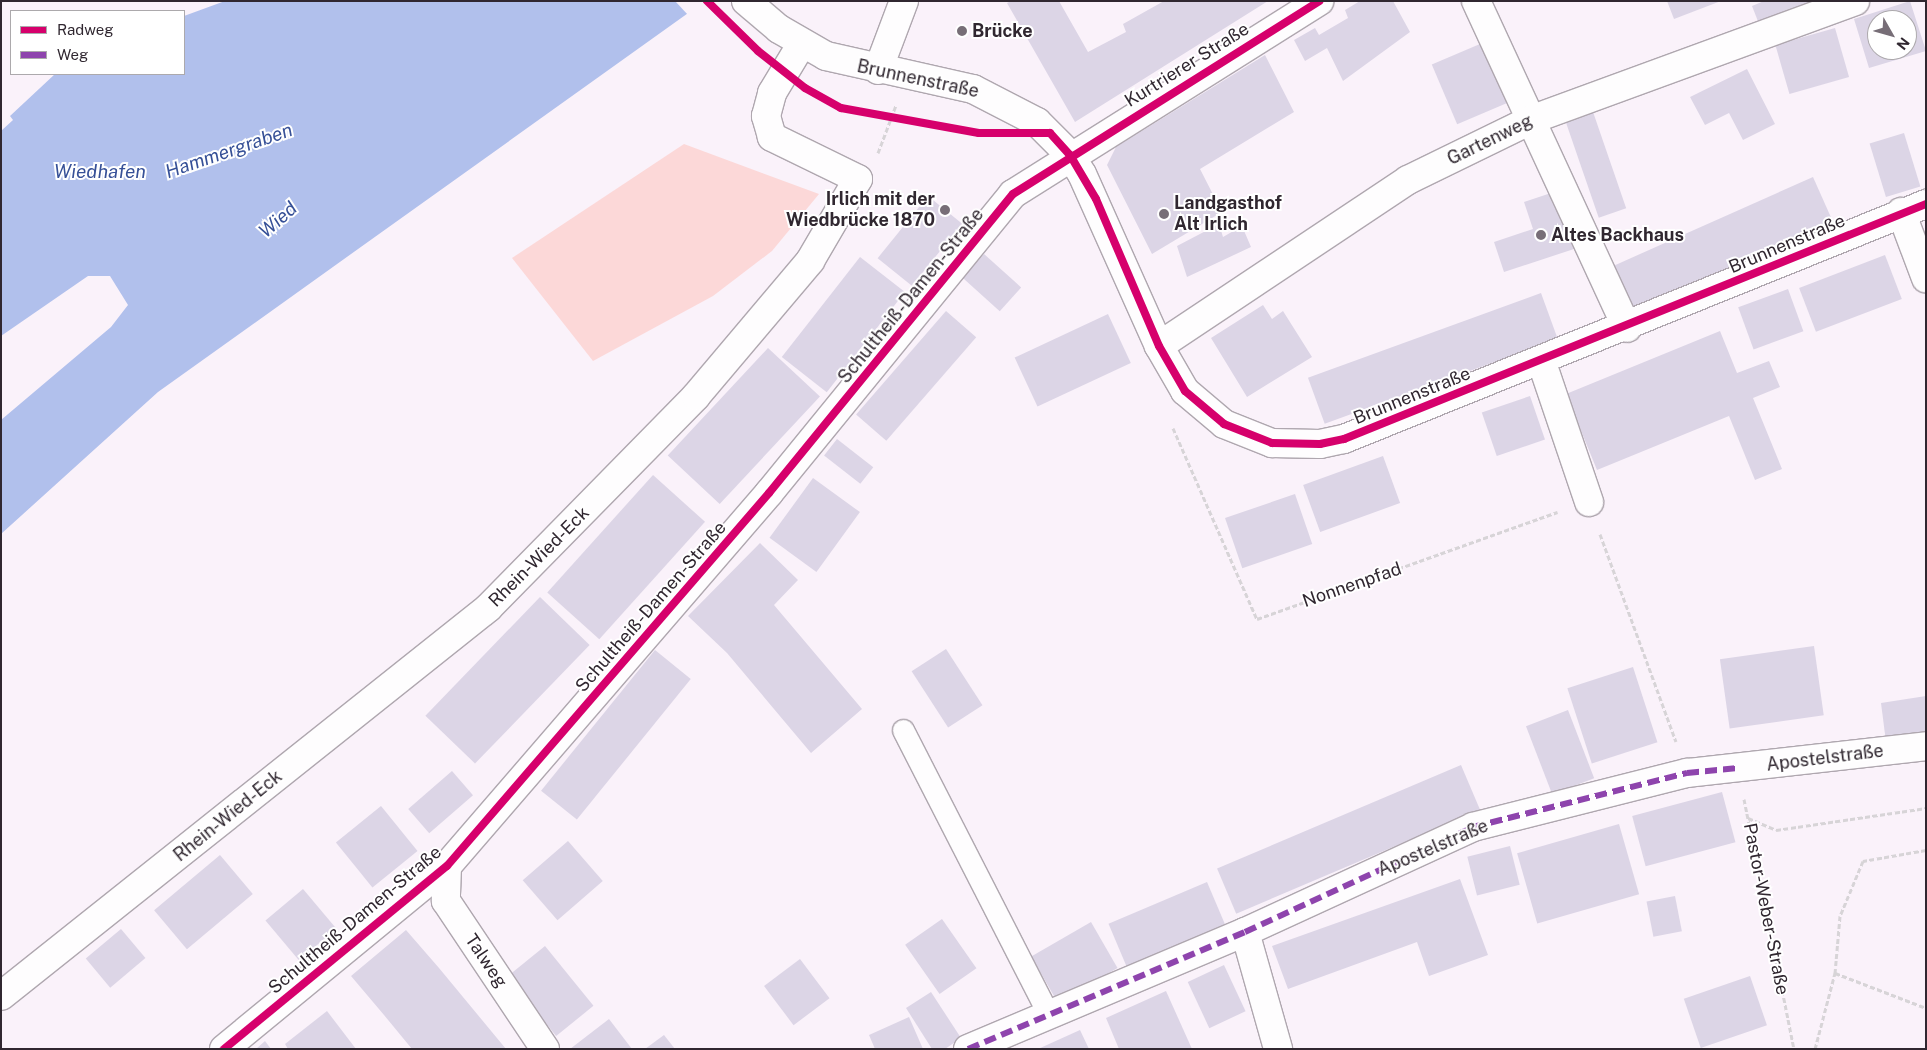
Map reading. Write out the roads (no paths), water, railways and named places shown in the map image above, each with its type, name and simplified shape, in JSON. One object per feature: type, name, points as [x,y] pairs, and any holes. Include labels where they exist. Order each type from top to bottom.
[{"type":"street","points":[[878,70],[904,1]]},
{"type":"street","name":"Kurtrierer Straße","points":[[1070,155],[1319,1]]},
{"type":"street","points":[[1476,1],[1533,119],[1627,328]]},
{"type":"street","name":"Gartenweg","points":[[1159,346],[1408,180],[1533,119],[1855,1]]},
{"type":"street","name":"Brunnenstraße","points":[[749,4],[801,44],[826,56],[997,97],[1037,122],[1070,155],[1111,231],[1159,346],[1175,377],[1203,409],[1247,436],[1296,445],[1344,439],[1541,360],[1627,328],[1913,208]]},
{"type":"street","name":"Rhein-Wied-Eck","points":[[1,996],[488,608],[696,396],[803,269],[858,179],[772,137],[766,116],[772,93],[801,44]]},
{"type":"street","name":"Schultheiß-Damen-Straße","points":[[224,1049],[447,866],[769,493],[1013,194],[1070,155]]},
{"type":"street","points":[[1913,208],[1926,278]]},
{"type":"street","points":[[1541,360],[1589,502]]},
{"type":"street","name":"Apostelstraße","points":[[968,1049],[1244,932],[1472,827],[1687,773],[1926,746]]},
{"type":"street","name":"Talweg","points":[[447,866],[446,901],[545,1049]]},
{"type":"street","points":[[1244,932],[1278,1049]]},
{"type":"lane","points":[[904,730],[1049,1015]]},
{"type":"water","points":[[225,1],[705,1],[158,392],[1,534],[1,420],[111,327],[128,305],[110,276],[88,276],[1,336],[1,131],[13,120],[10,116],[54,75],[185,75],[185,16]]},
{"type":"place","name":"Brücke","points":[[962,31]]},
{"type":"place","name":"Irlich mit der Wiedbrücke 1870","points":[[945,210]]},
{"type":"place","name":"Landgasthof Alt Irlich","points":[[1164,214]]},
{"type":"place","name":"Altes Backhaus","points":[[1541,235]]},
{"type":"water label","name":"Hammergraben","points":[[229,151]]},
{"type":"water label","name":"Wiedhafen","points":[[100,172]]},
{"type":"water label","name":"Wied","points":[[278,220]]}]
